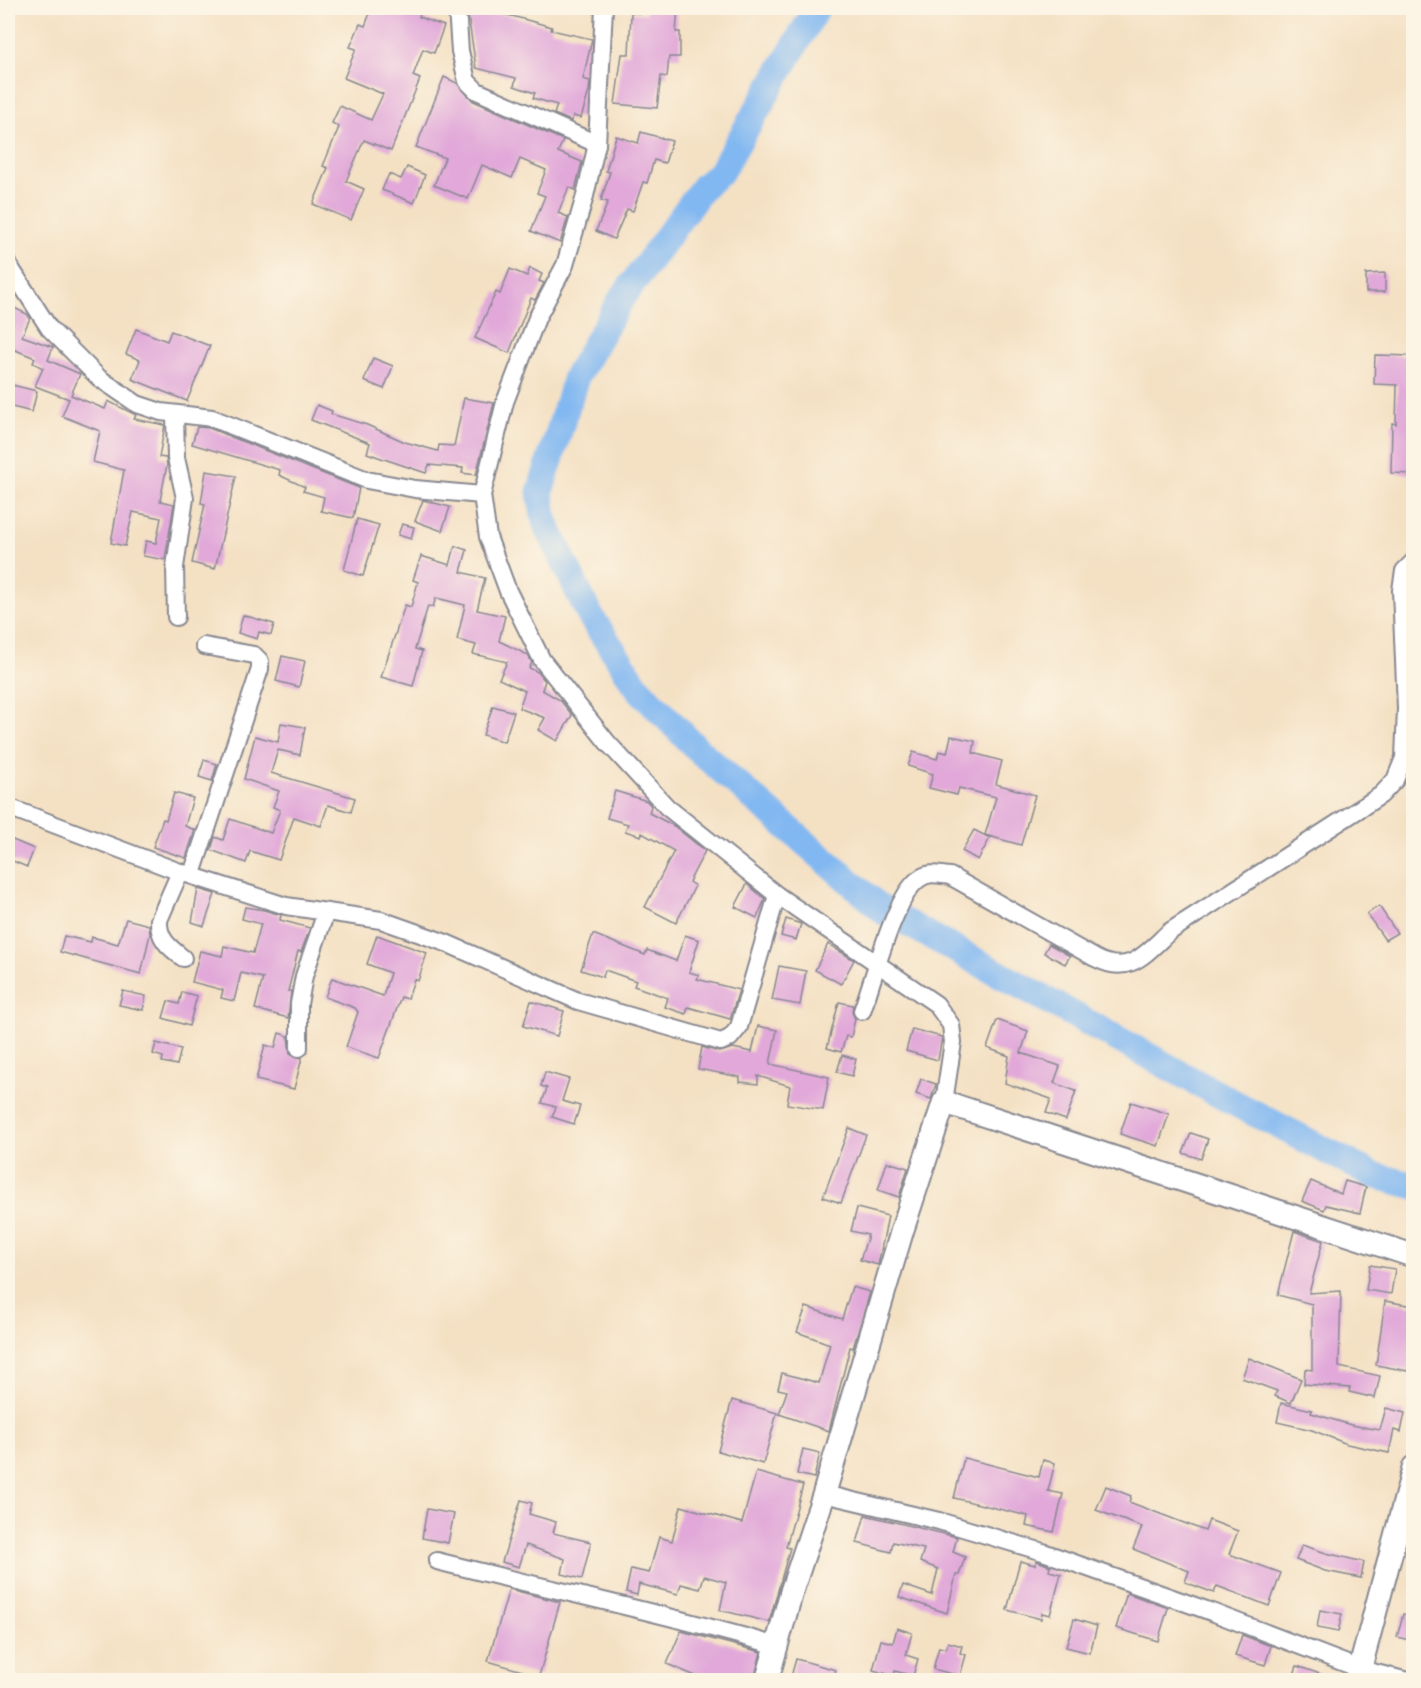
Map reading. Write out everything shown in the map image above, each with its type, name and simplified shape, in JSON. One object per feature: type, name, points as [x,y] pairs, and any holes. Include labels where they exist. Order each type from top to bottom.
[{"type":"street","points":[[457,8],[460,51],[467,81],[477,91],[597,144]]},
{"type":"street","points":[[604,8],[597,144],[565,265],[537,318],[505,402],[482,495],[488,537],[504,580],[542,660],[607,742],[667,807],[777,895],[936,1004],[951,1024],[952,1042],[944,1102],[902,1231],[824,1494],[792,1590],[767,1680]]},
{"type":"street","points":[[8,264],[49,328],[99,378],[137,404],[175,415],[212,418],[367,480],[415,489],[482,495]]},
{"type":"street","points":[[175,415],[176,458],[185,498],[175,567],[176,617]]},
{"type":"street","points":[[862,1011],[876,964],[908,890],[919,879],[930,873],[950,876],[1110,966],[1125,965],[1138,960],[1169,932],[1220,897],[1381,795],[1395,780],[1404,758],[1406,708],[1401,590],[1404,571],[1413,561]]},
{"type":"street","points":[[183,958],[162,941],[158,927],[159,920],[186,873],[260,669],[260,662],[254,655],[204,646]]},
{"type":"street","points":[[8,807],[186,873],[286,906],[381,920],[446,943],[578,1001],[721,1042],[730,1038],[739,1027],[777,895]]},
{"type":"street","points":[[299,1048],[299,1004],[304,976],[326,912]]},
{"type":"street","points":[[944,1102],[1413,1256]]},
{"type":"street","points":[[1359,1675],[1413,1467]]},
{"type":"street","points":[[824,1494],[939,1521],[1043,1552],[1209,1611],[1359,1675],[1404,1680]]},
{"type":"street","points":[[437,1561],[569,1595],[685,1619],[777,1647]]},
{"type":"building","points":[[372,8],[421,8],[419,17],[444,26],[434,53],[423,49],[413,76],[420,79],[391,151],[364,140],[346,181],[364,189],[351,220],[313,204],[328,168],[323,166],[339,127],[332,123],[340,106],[371,120],[383,94],[344,78],[356,49],[350,47],[360,24],[365,26]]},
{"type":"building","points":[[467,8],[512,16],[552,27],[551,30],[592,39],[583,79],[590,81],[589,91],[581,118],[573,116],[571,121],[554,114],[557,105],[533,98],[535,93],[514,86],[516,78],[476,68]]},
{"type":"building","points":[[646,8],[678,8],[676,32],[680,32],[680,57],[669,57],[667,77],[661,76],[657,108],[615,104],[622,54],[629,54],[631,13],[646,13]]},
{"type":"building","points":[[444,77],[457,83],[473,101],[563,140],[558,152],[582,162],[575,190],[569,187],[558,213],[568,217],[560,243],[531,231],[545,196],[537,193],[546,170],[520,159],[512,178],[482,165],[468,199],[434,185],[445,158],[416,147]]},
{"type":"building","points":[[641,132],[672,141],[665,163],[654,160],[647,183],[643,182],[633,211],[627,209],[614,239],[596,231],[608,202],[601,200],[610,172],[606,171],[616,136],[638,143]]},
{"type":"building","points":[[407,167],[425,175],[414,203],[382,190],[389,174],[401,179]]},
{"type":"building","points":[[530,268],[542,274],[539,281],[544,283],[535,300],[531,298],[509,353],[475,338],[496,292],[500,294],[510,269],[527,276]]},
{"type":"building","points":[[1385,273],[1385,292],[1366,292],[1366,274]]},
{"type":"building","points":[[8,305],[27,314],[30,318],[22,336],[53,347],[48,360],[80,374],[71,395],[105,409],[108,401],[136,415],[134,419],[165,425],[159,457],[166,458],[167,465],[160,501],[174,504],[165,560],[143,556],[146,541],[156,543],[161,518],[133,512],[125,546],[111,543],[124,470],[93,462],[100,431],[62,416],[69,399],[35,386],[43,368],[33,363],[35,358],[8,347]]},
{"type":"building","points":[[136,329],[167,341],[171,331],[210,346],[187,401],[132,379],[140,360],[126,354]]},
{"type":"building","points":[[1375,355],[1413,356],[1413,474],[1391,473],[1392,423],[1396,424],[1397,385],[1374,384]]},
{"type":"building","points":[[373,358],[393,366],[384,389],[364,381]]},
{"type":"building","points":[[8,384],[37,391],[32,412],[8,406]]},
{"type":"building","points":[[464,398],[494,403],[476,475],[462,473],[463,468],[429,465],[426,473],[381,458],[367,453],[370,443],[311,420],[317,405],[332,411],[331,414],[367,425],[405,442],[438,451],[439,445],[454,446]]},
{"type":"building","points":[[197,427],[209,428],[359,488],[353,518],[321,511],[324,497],[303,491],[305,487],[279,475],[280,470],[192,444]]},
{"type":"building","points":[[206,471],[236,476],[215,569],[192,563],[205,504],[201,503]]},
{"type":"building","points":[[423,500],[450,507],[442,531],[415,521]]},
{"type":"building","points":[[357,519],[379,525],[363,576],[344,570]]},
{"type":"building","points":[[402,524],[414,527],[411,539],[398,535]]},
{"type":"building","points":[[455,546],[467,550],[461,572],[485,578],[477,610],[505,616],[499,641],[528,655],[532,663],[529,668],[538,672],[545,681],[542,690],[560,700],[572,715],[557,741],[538,730],[545,718],[519,708],[525,691],[499,679],[507,662],[473,654],[476,645],[457,640],[465,605],[436,598],[433,607],[428,606],[415,649],[422,651],[413,686],[381,677],[405,605],[411,607],[418,582],[413,580],[421,556],[450,565]]},
{"type":"building","points":[[243,615],[274,624],[271,635],[259,632],[257,639],[238,633]]},
{"type":"building","points":[[282,656],[305,661],[299,687],[276,681]]},
{"type":"building","points":[[493,706],[514,712],[504,742],[483,735]]},
{"type":"building","points":[[281,723],[305,727],[300,755],[278,750],[271,773],[355,798],[351,812],[328,805],[321,826],[294,817],[279,860],[250,851],[246,863],[211,850],[215,837],[223,840],[230,819],[271,833],[280,810],[273,807],[279,791],[244,779],[255,736],[278,742]]},
{"type":"building","points":[[951,736],[975,741],[973,753],[1002,761],[996,784],[1035,795],[1021,845],[985,835],[996,797],[959,788],[957,795],[929,788],[933,774],[908,766],[913,752],[937,759],[939,751],[947,753]]},
{"type":"building","points":[[204,760],[217,764],[212,781],[199,777]]},
{"type":"building","points":[[615,791],[647,801],[651,806],[649,813],[674,826],[705,851],[689,882],[695,886],[676,923],[645,907],[674,851],[642,833],[641,836],[625,831],[628,824],[607,818]]},
{"type":"building","points":[[174,793],[193,798],[185,826],[195,830],[186,858],[153,847],[163,819],[166,820]]},
{"type":"building","points":[[974,830],[990,838],[978,860],[962,851]]},
{"type":"building","points":[[8,838],[34,849],[27,867],[8,859]]},
{"type":"building","points":[[747,884],[765,899],[757,918],[735,907]]},
{"type":"building","points":[[198,889],[215,894],[204,926],[192,922]]},
{"type":"building","points":[[1379,906],[1397,933],[1385,940],[1367,914]]},
{"type":"building","points":[[245,907],[281,915],[280,920],[310,928],[301,952],[298,951],[288,991],[291,991],[288,1018],[255,1009],[263,978],[241,973],[234,1001],[221,998],[223,990],[192,982],[200,951],[222,956],[224,946],[253,953],[261,924],[242,919]]},
{"type":"building","points":[[126,919],[149,925],[150,934],[141,974],[60,952],[64,936],[91,942],[92,937],[118,944]]},
{"type":"building","points":[[786,919],[801,924],[796,940],[781,936]]},
{"type":"building","points":[[593,934],[645,955],[647,950],[676,961],[685,935],[699,940],[689,972],[699,975],[697,979],[739,990],[730,1019],[688,1007],[686,1014],[665,1007],[668,998],[634,986],[636,981],[605,970],[603,977],[581,970]]},
{"type":"building","points":[[377,935],[427,953],[418,981],[414,979],[408,999],[401,997],[379,1058],[346,1047],[358,1012],[355,1008],[325,997],[332,978],[383,996],[390,973],[367,964]]},
{"type":"building","points":[[828,944],[854,960],[841,984],[815,970]]},
{"type":"building","points":[[1049,944],[1070,956],[1065,964],[1044,953]]},
{"type":"building","points":[[779,966],[806,971],[800,1005],[772,1000]]},
{"type":"building","points":[[123,991],[146,996],[143,1010],[119,1005]]},
{"type":"building","points":[[182,992],[197,996],[189,1026],[163,1018],[168,1001],[179,1004]]},
{"type":"building","points":[[531,1001],[564,1011],[557,1036],[523,1026]]},
{"type":"building","points":[[839,1002],[853,1005],[852,1012],[855,1019],[851,1037],[846,1036],[841,1052],[827,1048]]},
{"type":"building","points":[[997,1020],[1028,1031],[1021,1053],[1060,1066],[1054,1083],[1076,1091],[1066,1120],[1046,1113],[1051,1099],[1005,1083],[1009,1056],[987,1048]]},
{"type":"building","points":[[758,1026],[777,1030],[770,1064],[829,1077],[823,1110],[787,1104],[790,1086],[758,1076],[758,1084],[740,1082],[740,1077],[698,1069],[702,1047],[719,1052],[733,1048],[752,1052]]},
{"type":"building","points":[[912,1029],[942,1037],[938,1060],[906,1051]]},
{"type":"building","points":[[279,1033],[288,1036],[290,1054],[302,1058],[294,1089],[256,1080],[265,1045],[275,1048]]},
{"type":"building","points":[[156,1043],[181,1049],[177,1065],[162,1062],[163,1057],[153,1054]]},
{"type":"building","points":[[842,1055],[856,1059],[852,1076],[837,1072]]},
{"type":"building","points":[[545,1072],[569,1079],[562,1101],[580,1106],[574,1124],[552,1117],[556,1107],[542,1103],[547,1088],[541,1086]]},
{"type":"building","points":[[921,1079],[936,1084],[931,1099],[916,1094]]},
{"type":"building","points":[[1131,1102],[1169,1114],[1158,1146],[1120,1134]]},
{"type":"building","points":[[849,1128],[866,1135],[841,1203],[823,1197]]},
{"type":"building","points":[[1191,1133],[1208,1139],[1201,1159],[1183,1153]]},
{"type":"building","points":[[887,1162],[908,1168],[899,1197],[878,1190]]},
{"type":"building","points":[[1311,1181],[1341,1194],[1345,1181],[1366,1187],[1360,1213],[1326,1205],[1324,1210],[1302,1201]]},
{"type":"building","points":[[857,1208],[888,1216],[878,1265],[860,1260],[868,1235],[851,1231]]},
{"type":"building","points":[[1294,1231],[1323,1241],[1309,1293],[1341,1291],[1339,1367],[1380,1376],[1375,1398],[1349,1392],[1350,1388],[1304,1384],[1305,1369],[1312,1370],[1312,1304],[1278,1295]]},
{"type":"building","points":[[1370,1265],[1395,1269],[1391,1294],[1366,1290]]},
{"type":"building","points":[[852,1287],[870,1292],[853,1348],[850,1347],[829,1431],[779,1414],[787,1391],[778,1389],[782,1373],[819,1383],[830,1344],[797,1332],[806,1307],[842,1319]]},
{"type":"building","points":[[1385,1301],[1413,1306],[1413,1339],[1408,1371],[1376,1365]]},
{"type":"building","points":[[1249,1358],[1301,1379],[1291,1403],[1275,1396],[1277,1391],[1242,1378]]},
{"type":"building","points":[[732,1400],[777,1413],[763,1464],[718,1451]]},
{"type":"building","points":[[1281,1403],[1312,1410],[1311,1413],[1351,1425],[1380,1430],[1386,1408],[1405,1413],[1401,1432],[1394,1430],[1389,1453],[1347,1444],[1312,1430],[1277,1422]]},
{"type":"building","points":[[803,1449],[820,1453],[814,1478],[797,1474]]},
{"type":"building","points":[[964,1458],[1039,1477],[1043,1460],[1055,1463],[1048,1491],[1063,1494],[1054,1532],[1026,1526],[1028,1516],[954,1498]]},
{"type":"building","points":[[756,1472],[803,1485],[786,1547],[790,1548],[769,1622],[720,1610],[726,1582],[704,1576],[700,1589],[681,1584],[678,1594],[639,1584],[637,1595],[626,1592],[631,1569],[649,1573],[659,1537],[672,1541],[681,1506],[742,1523]]},
{"type":"building","points":[[1106,1486],[1131,1496],[1129,1502],[1205,1531],[1209,1520],[1238,1531],[1229,1554],[1281,1573],[1269,1606],[1217,1586],[1214,1593],[1185,1582],[1189,1571],[1133,1549],[1142,1527],[1096,1510]]},
{"type":"building","points":[[521,1500],[532,1503],[529,1514],[556,1522],[553,1533],[591,1542],[582,1579],[562,1574],[565,1559],[526,1545],[519,1567],[502,1562]]},
{"type":"building","points":[[427,1509],[454,1514],[448,1543],[422,1538]]},
{"type":"building","points":[[865,1515],[957,1537],[953,1552],[965,1557],[959,1575],[956,1575],[947,1613],[899,1597],[903,1585],[932,1595],[938,1569],[920,1562],[924,1549],[893,1542],[891,1552],[857,1543]]},
{"type":"building","points":[[1302,1545],[1364,1562],[1361,1578],[1325,1571],[1296,1560]]},
{"type":"building","points":[[1020,1561],[1035,1565],[1036,1561],[1040,1562],[1050,1566],[1049,1571],[1061,1574],[1050,1615],[1042,1613],[1041,1619],[1007,1610]]},
{"type":"building","points":[[509,1589],[560,1602],[539,1676],[488,1661]]},
{"type":"building","points":[[1127,1593],[1168,1608],[1158,1641],[1116,1628]]},
{"type":"building","points":[[1320,1610],[1342,1614],[1338,1632],[1317,1628]]},
{"type":"building","points":[[1403,1614],[1413,1616],[1413,1641],[1397,1637]]},
{"type":"building","points":[[1074,1619],[1097,1626],[1090,1653],[1066,1647]]},
{"type":"building","points":[[897,1628],[912,1633],[906,1655],[918,1659],[913,1676],[895,1671],[894,1676],[873,1670],[881,1640],[893,1643]]},
{"type":"building","points":[[681,1631],[761,1652],[754,1680],[705,1680],[667,1664]]},
{"type":"building","points":[[1242,1635],[1271,1646],[1265,1665],[1235,1656]]},
{"type":"building","points":[[948,1642],[962,1646],[960,1653],[966,1655],[960,1676],[933,1669],[939,1647],[946,1649]]},
{"type":"building","points":[[796,1659],[836,1670],[833,1680],[790,1680]]},
{"type":"building","points":[[1297,1666],[1332,1678],[1332,1680],[1292,1680]]},
{"type":"waterway","points":[[817,8],[720,173],[704,186],[620,301],[576,377],[540,492],[545,522],[589,614],[638,688],[697,749],[886,913]]},
{"type":"waterway","points":[[905,922],[1225,1098],[1373,1175],[1414,1186]]}]
